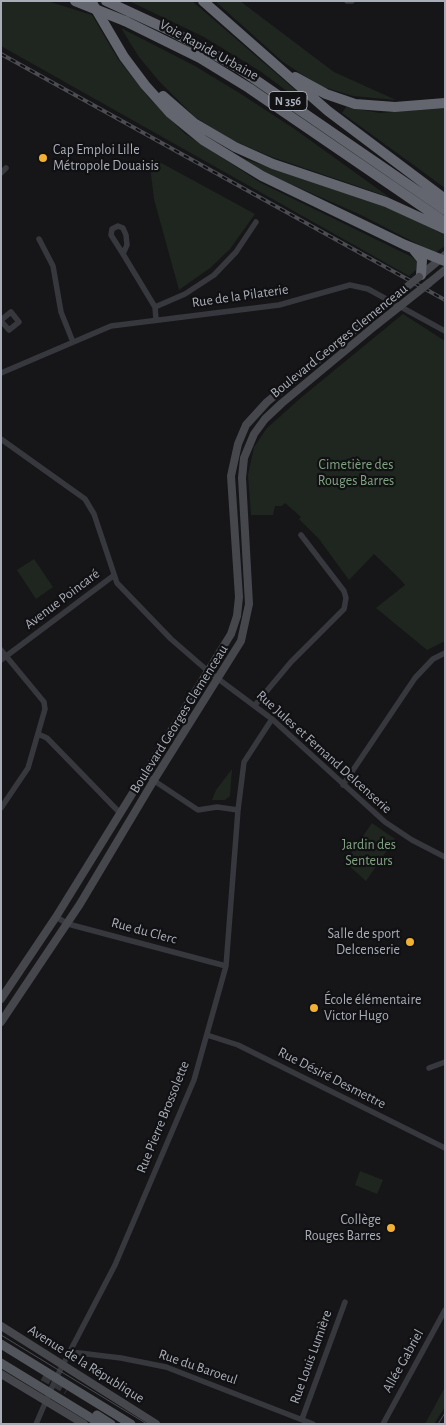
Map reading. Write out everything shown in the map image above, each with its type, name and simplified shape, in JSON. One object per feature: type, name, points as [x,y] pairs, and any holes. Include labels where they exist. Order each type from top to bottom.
[{"type":"highway","name":"Voie Rapide Urbaine","points":[[75,1],[125,21],[200,58],[243,84],[445,222]]},
{"type":"highway","points":[[91,1],[124,57],[150,91],[170,113],[203,140],[247,168],[405,245],[443,259]]},
{"type":"highway","name":"Voie Rapide Urbaine","points":[[106,1],[180,35],[243,71],[445,210]]},
{"type":"highway","points":[[203,1],[286,70],[333,97],[355,104],[379,106],[445,103]]},
{"type":"highway","points":[[203,1],[322,106],[445,199]]},
{"type":"highway","points":[[104,23],[153,86],[187,118],[210,134],[269,162],[386,202],[445,229]]},
{"type":"highway","points":[[405,245],[421,256],[424,267],[420,276]]},
{"type":"main road","name":"Boulevard Georges Clemenceau","points":[[1,999],[56,917],[231,634],[238,606],[231,476],[241,436],[252,418],[267,402],[443,259]]},
{"type":"main road","name":"Boulevard Georges Clemenceau","points":[[1,1022],[68,924],[154,780],[219,679],[241,641],[248,616],[249,592],[242,478],[250,442],[273,411],[445,270]]},
{"type":"main road","name":"Avenue de la République","points":[[1,1326],[156,1424]]},
{"type":"main road","points":[[1,1344],[51,1389],[84,1424]]},
{"type":"main road","points":[[1,1350],[43,1379],[1,1357]]},
{"type":"main road","points":[[1,1363],[51,1389],[131,1424]]},
{"type":"main road","points":[[1,1374],[51,1389],[101,1424]]},
{"type":"main road","points":[[111,1424],[66,1393],[122,1424]]},
{"type":"street","points":[[347,1],[352,1]]},
{"type":"street","name":"Rue de la Pilaterie","points":[[155,307],[185,294],[214,275],[236,252],[256,222]]},
{"type":"street","points":[[39,239],[53,266],[61,312],[73,342]]},
{"type":"street","points":[[123,254],[155,307],[156,320]]},
{"type":"street","name":"Rue de la Pilaterie","points":[[1,373],[111,326],[279,305],[350,285],[364,287],[383,296],[445,331]]},
{"type":"street","name":"Rue Jules et Fernand Delcenserie","points":[[1,439],[85,498],[94,514],[113,576],[132,600],[209,672],[272,719],[390,826],[445,857]]},
{"type":"street","points":[[255,705],[291,662],[344,609],[346,598],[344,591],[301,535]]},
{"type":"street","name":"Avenue Poincaré","points":[[4,658],[113,576]]},
{"type":"street","points":[[1,650],[4,658],[44,702],[45,709],[28,768],[1,808]]},
{"type":"street","points":[[343,785],[415,678],[433,659],[445,653]]},
{"type":"street","name":"Rue Pierre Brossolette","points":[[36,1424],[51,1389],[128,1236],[191,1088],[226,966],[238,810],[244,762],[272,719]]},
{"type":"street","points":[[38,734],[47,738],[120,812]]},
{"type":"street","points":[[144,774],[198,810],[217,806],[238,810]]},
{"type":"street","name":"Rue du Clerc","points":[[56,917],[68,924],[226,966]]},
{"type":"street","name":"Rue Désiré Desmettre","points":[[207,1036],[238,1045],[445,1148]]},
{"type":"street","points":[[428,1068],[445,1062]]},
{"type":"street","name":"Rue Louis Lumière","points":[[302,1420],[345,1302]]},
{"type":"street","name":"Allée Gabriel","points":[[383,1424],[445,1310]]},
{"type":"street","name":"Rue du Baroeul","points":[[70,1352],[120,1358],[178,1370],[313,1424]]},
{"type":"green space","points":[[1,1],[47,1],[92,15],[118,59],[149,98],[184,133],[261,183],[412,257],[417,262],[416,270],[409,276],[1,46]]},
{"type":"green space","points":[[129,1],[192,1],[307,100],[304,104],[260,71],[204,37]]},
{"type":"green space","points":[[215,1],[240,1],[334,72],[396,100],[353,96],[320,86],[283,62]]},
{"type":"green space","points":[[121,28],[195,66],[241,94],[296,130],[389,197],[272,157],[231,140],[195,117],[159,81],[139,57]]},
{"type":"green space","points":[[346,107],[380,113],[445,108],[445,188],[342,113]]},
{"type":"green space","points":[[242,158],[394,210],[445,235],[445,246],[435,253],[361,215],[261,171]]},
{"type":"green space","points":[[154,159],[255,214],[230,249],[210,268],[179,290],[154,199],[150,166]]},
{"type":"green space","name":"Cimetière des Rouges Barres","points":[[403,314],[445,341],[445,641],[427,650],[376,608],[405,585],[400,579],[374,554],[349,580],[319,539],[299,519],[301,517],[285,503],[282,506],[275,506],[273,515],[251,515],[248,475],[254,447],[267,428]]},
{"type":"green space","points":[[34,559],[53,587],[36,599],[17,570]]},
{"type":"green space","points":[[232,769],[230,796],[225,800],[212,800],[216,790]]},
{"type":"green space","name":"Jardin des Senteurs","points":[[372,823],[395,839],[366,881],[345,862]]},
{"type":"green space","points":[[360,1171],[383,1180],[377,1194],[355,1185]]},
{"type":"green space","points":[[445,1387],[445,1407],[434,1424],[425,1424]]},
{"type":"tunnel","points":[[43,1376],[67,1390]]},
{"type":"tram line","points":[[1,1335],[147,1424]]},
{"type":"tram line","points":[[438,1424],[445,1413]]},
{"type":"railway","points":[[1,54],[445,300]]},
{"type":"place","name":"Cap Emploi Lille Métropole Douaisis","points":[[43,158]]},
{"type":"place","name":"Salle de sport Delcenserie","points":[[410,942]]},
{"type":"place","name":"École élémentaire Victor Hugo","points":[[314,1008]]},
{"type":"place","name":"Collège Rouges Barres","points":[[391,1228]]}]
